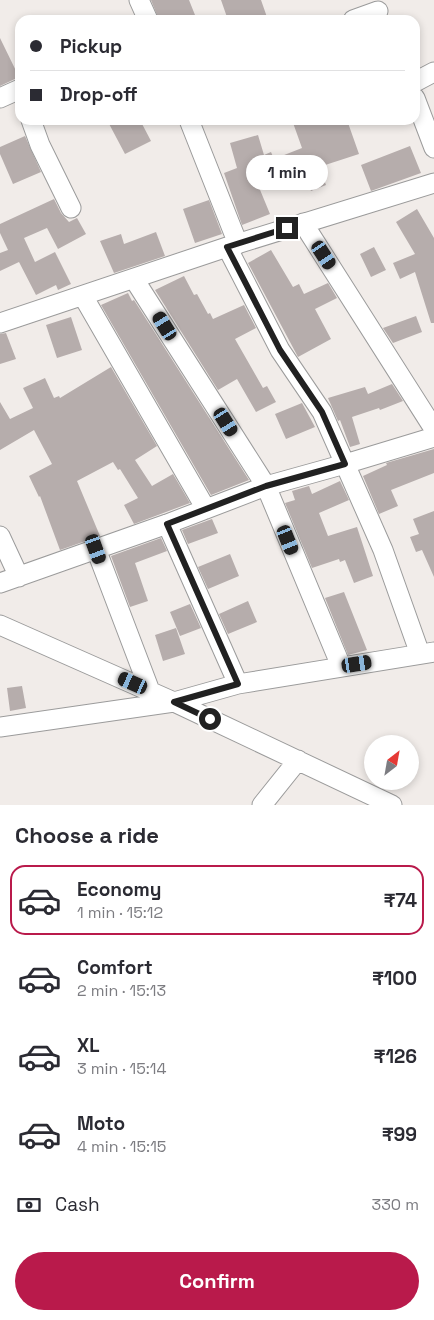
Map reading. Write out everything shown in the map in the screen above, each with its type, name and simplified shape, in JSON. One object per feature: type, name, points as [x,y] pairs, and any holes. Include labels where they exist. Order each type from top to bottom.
[{"type":"street","points":[[366,15],[378,10]]},
{"type":"street","points":[[420,79],[434,72]]},
{"type":"street","points":[[0,98],[15,91]]},
{"type":"street","points":[[420,111],[434,148]]},
{"type":"street","points":[[33,125],[40,145],[71,208]]},
{"type":"street","points":[[0,727],[174,702],[238,684],[427,653],[322,412],[280,350],[232,246],[191,125]]},
{"type":"street","points":[[0,323],[232,246],[434,183]]},
{"type":"street","points":[[304,223],[434,429]]},
{"type":"street","points":[[134,279],[266,486],[341,666]]},
{"type":"street","points":[[83,296],[206,509]]},
{"type":"street","points":[[0,583],[167,524],[266,486],[434,437]]},
{"type":"street","points":[[167,524],[238,684]]},
{"type":"street","points":[[0,536],[19,577]]},
{"type":"street","points":[[96,549],[150,691]]},
{"type":"street","points":[[0,625],[174,702],[392,805]]},
{"type":"street","points":[[262,805],[298,760]]},
{"type":"building","points":[[151,0],[189,0],[195,15],[157,15]]},
{"type":"building","points":[[221,0],[261,0],[266,15],[226,15]]},
{"type":"building","points":[[0,38],[15,69],[15,79],[0,86]]},
{"type":"building","points":[[110,125],[143,125],[151,141],[125,154]]},
{"type":"building","points":[[294,125],[349,125],[359,154],[319,167],[326,185],[311,191],[299,163],[256,180],[270,214],[242,225],[224,173],[237,168],[230,143],[258,135],[264,155],[271,152],[274,159],[302,148]]},
{"type":"building","points":[[25,136],[41,172],[13,184],[0,154],[0,147]]},
{"type":"building","points":[[410,146],[421,173],[371,191],[361,165]]},
{"type":"building","points":[[54,199],[61,213],[69,222],[77,218],[86,234],[58,249],[47,228],[24,238],[35,262],[55,252],[71,284],[58,290],[56,285],[36,295],[19,262],[0,271],[0,253],[8,250],[0,233],[0,224]]},
{"type":"building","points":[[209,200],[222,234],[195,243],[183,209]]},
{"type":"building","points":[[417,209],[434,238],[434,323],[431,323],[415,272],[400,279],[393,263],[415,254],[396,222]]},
{"type":"building","points":[[156,232],[165,256],[114,273],[100,241],[121,234],[124,244]]},
{"type":"building","points":[[374,247],[386,270],[371,277],[360,254]]},
{"type":"building","points":[[271,250],[293,287],[299,284],[304,294],[328,283],[337,298],[315,309],[331,339],[298,357],[248,263]]},
{"type":"building","points":[[184,276],[194,295],[197,294],[208,314],[210,313],[213,319],[244,305],[256,328],[235,339],[263,388],[267,386],[276,402],[256,412],[237,379],[218,390],[155,290]]},
{"type":"building","points":[[128,293],[249,480],[211,495],[101,305]]},
{"type":"building","points":[[416,316],[422,332],[393,343],[383,328]]},
{"type":"building","points":[[71,317],[82,350],[57,358],[46,325]]},
{"type":"building","points":[[6,333],[16,359],[0,364],[0,334]]},
{"type":"building","points":[[111,367],[157,446],[135,460],[152,486],[173,474],[190,503],[134,524],[124,505],[138,498],[120,469],[118,470],[113,462],[77,481],[100,536],[60,550],[40,496],[29,476],[52,464],[34,430],[0,450],[0,402],[10,419],[33,408],[23,388],[45,378],[54,398],[59,396],[60,398]]},
{"type":"building","points":[[392,384],[403,401],[380,410],[379,408],[352,417],[360,444],[350,447],[340,420],[338,421],[328,398],[365,387],[368,394]]},
{"type":"building","points":[[302,403],[315,427],[286,439],[275,414]]},
{"type":"building","points":[[434,449],[434,473],[391,490],[398,506],[379,514],[363,476],[387,465],[386,463]]},
{"type":"building","points":[[340,481],[349,500],[319,513],[328,536],[357,527],[373,576],[354,583],[345,560],[340,562],[339,559],[312,568],[285,503],[295,500],[292,491],[309,486],[312,494]]},
{"type":"building","points":[[434,511],[434,577],[422,550],[416,552],[410,537],[419,534],[413,519]]},
{"type":"building","points":[[212,519],[218,533],[188,544],[182,530]]},
{"type":"building","points":[[161,538],[167,551],[135,563],[148,601],[130,607],[111,556]]},
{"type":"building","points":[[230,554],[239,576],[208,589],[198,567]]},
{"type":"building","points":[[344,592],[367,650],[348,655],[325,598]]},
{"type":"building","points":[[248,601],[257,622],[228,634],[219,614]]},
{"type":"building","points":[[190,604],[201,628],[180,636],[170,612]]},
{"type":"building","points":[[176,628],[185,654],[163,661],[155,635]]},
{"type":"building","points":[[22,686],[26,708],[10,711],[7,688]]},
{"type":"route","points":[[210,719],[174,702],[238,684],[167,524],[266,486],[345,464],[322,412],[280,350],[227,247],[287,228]]}]
